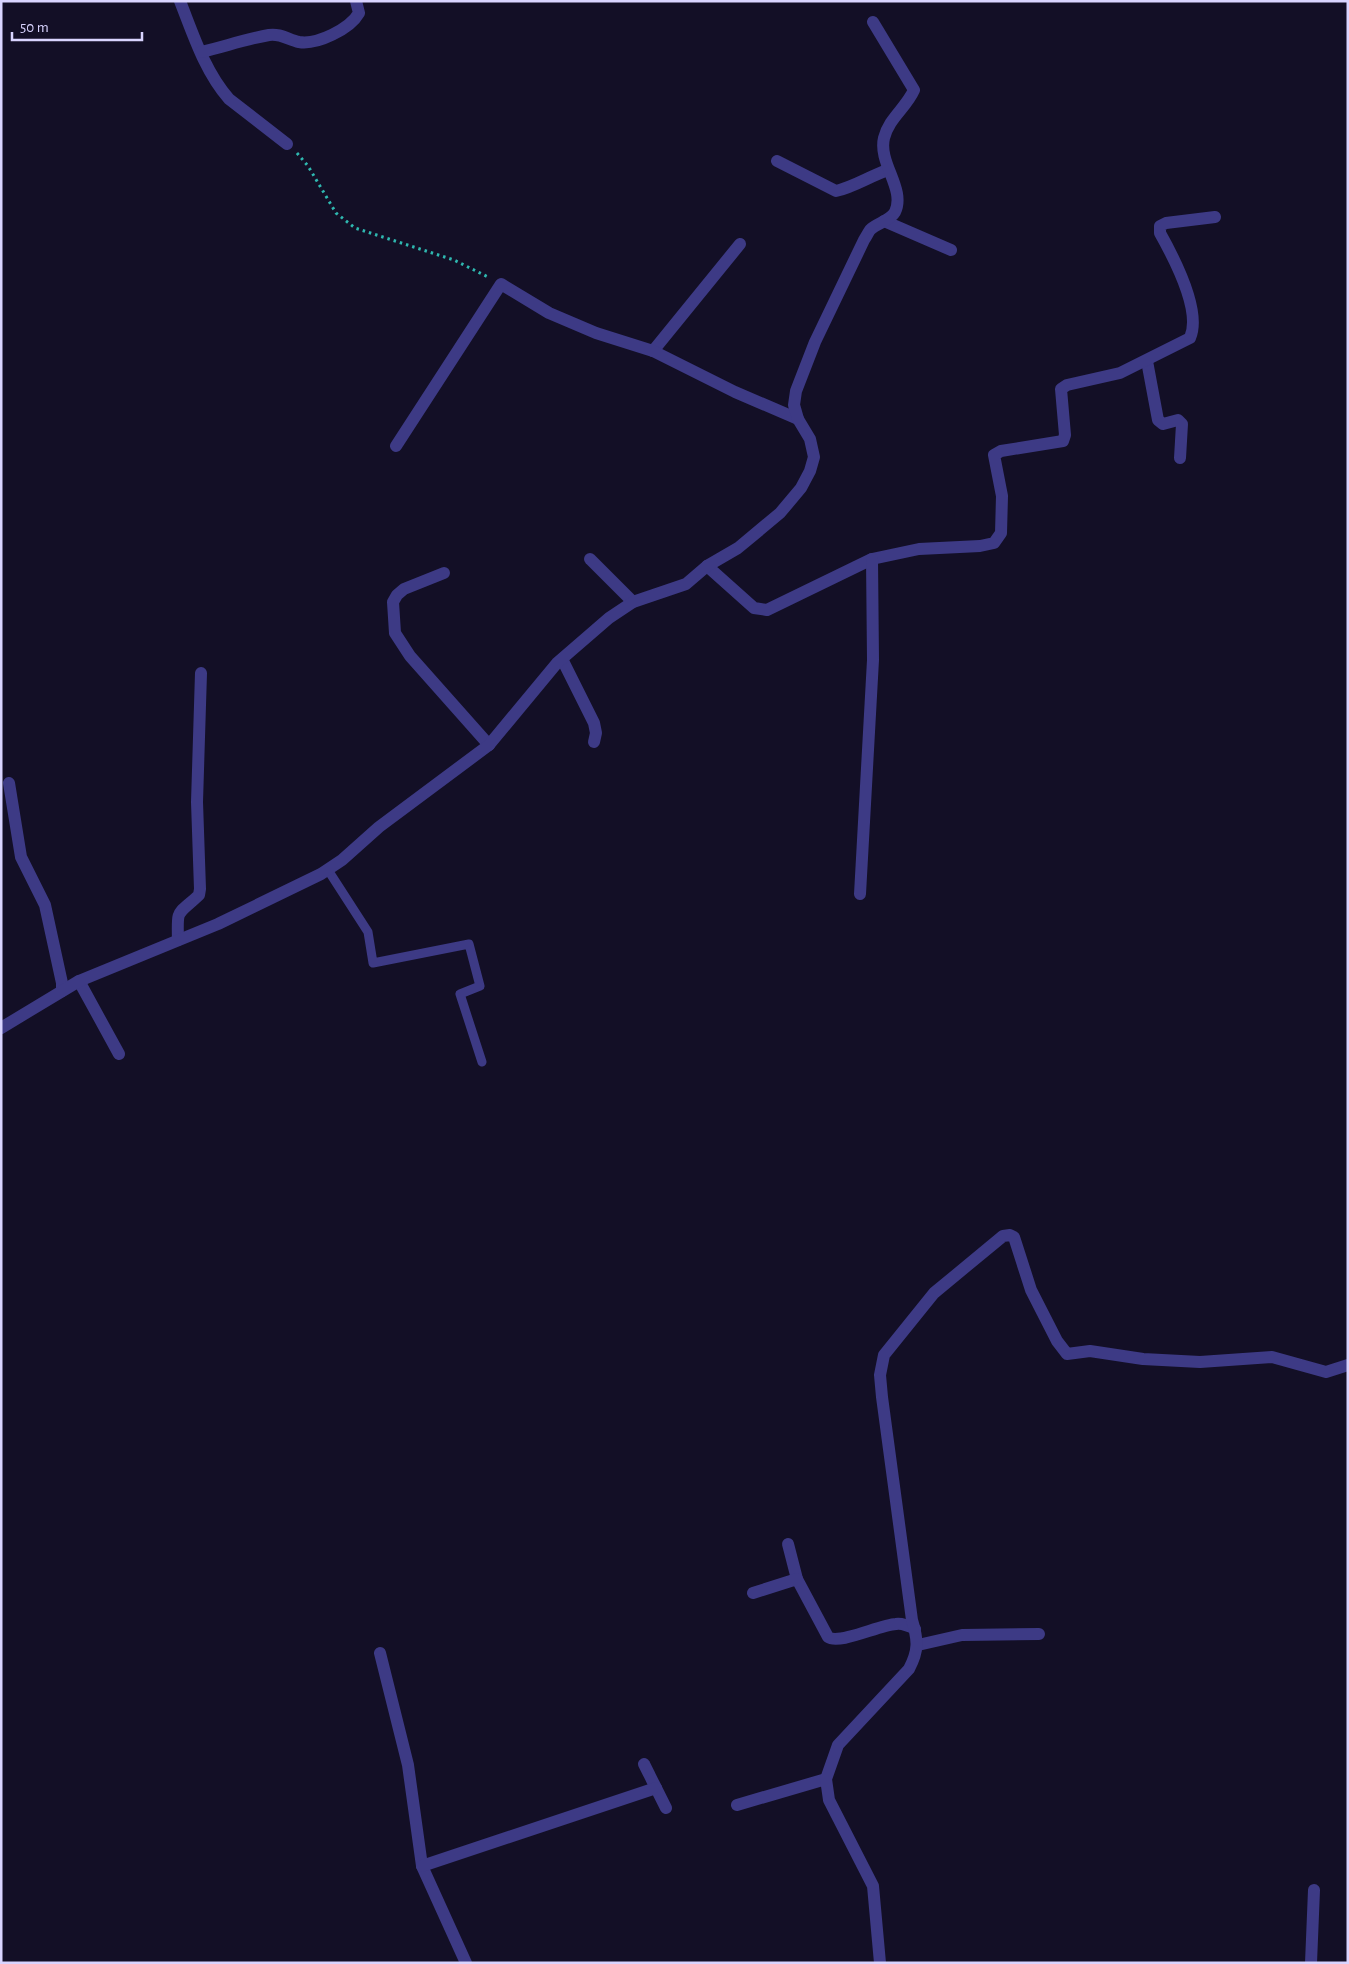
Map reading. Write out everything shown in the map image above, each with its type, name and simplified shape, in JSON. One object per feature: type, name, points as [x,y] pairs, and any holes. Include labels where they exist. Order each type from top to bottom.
[{"type":"street","points":[[180,1],[201,52],[222,91],[229,99],[287,144]]},
{"type":"street","points":[[201,52],[271,34],[298,42],[312,43],[345,27],[357,18],[359,13],[356,1]]},
{"type":"street","points":[[1,1028],[79,982],[218,924],[328,870],[379,827],[489,745],[562,659],[609,618],[633,602],[686,584],[707,566],[738,548],[780,514],[801,488],[810,471],[814,457],[810,439],[798,419],[794,405],[796,391],[815,342],[864,240],[871,229],[894,214],[898,202],[882,150],[889,122],[914,90],[873,22]]},
{"type":"street","points":[[777,161],[836,191],[850,188],[862,180],[888,170]]},
{"type":"street","points":[[707,566],[754,608],[767,610],[872,559],[919,549],[980,546],[994,542],[1001,533],[1002,506],[994,455],[1001,451],[1062,441],[1065,435],[1062,389],[1067,385],[1120,373],[1190,338],[1193,330],[1194,316],[1175,262],[1160,233],[1160,226],[1166,223],[1215,217]]},
{"type":"street","points":[[884,221],[951,250]]},
{"type":"street","points":[[653,350],[740,244]]},
{"type":"street","points":[[396,446],[501,284],[550,312],[596,332],[653,350],[734,392],[798,419]]},
{"type":"street","points":[[1147,361],[1158,420],[1163,424],[1178,420],[1182,424],[1180,458]]},
{"type":"street","points":[[590,559],[633,602]]},
{"type":"street","points":[[860,894],[873,660],[872,559]]},
{"type":"street","points":[[444,573],[404,589],[397,595],[392,602],[396,633],[410,656],[489,745]]},
{"type":"street","points":[[562,659],[594,723],[596,733],[594,742]]},
{"type":"street","points":[[178,940],[176,918],[179,911],[199,895],[200,888],[197,802],[201,673]]},
{"type":"street","points":[[9,783],[22,857],[45,905],[62,983],[62,991]]},
{"type":"street","points":[[79,982],[118,1054]]},
{"type":"street","points":[[880,1963],[873,1886],[829,1800],[826,1779],[838,1745],[909,1669],[916,1656],[918,1645],[912,1620],[880,1375],[881,1361],[934,1293],[1003,1236],[1010,1235],[1014,1237],[1031,1290],[1057,1341],[1067,1354],[1090,1351],[1143,1359],[1200,1362],[1272,1357],[1326,1372],[1348,1365]]},
{"type":"street","points":[[788,1544],[797,1579],[828,1637],[832,1640],[841,1640],[866,1630],[897,1623],[915,1629]]},
{"type":"street","points":[[754,1593],[797,1579]]},
{"type":"street","points":[[918,1645],[962,1635],[1039,1634]]},
{"type":"street","points":[[380,1653],[408,1765],[422,1866],[466,1963]]},
{"type":"street","points":[[644,1764],[666,1808]]},
{"type":"street","points":[[737,1805],[826,1779]]},
{"type":"street","points":[[422,1866],[656,1788]]},
{"type":"street","points":[[1311,1963],[1314,1890]]},
{"type":"lane","points":[[328,870],[368,932],[373,963],[469,944],[480,986],[460,994],[482,1062]]},
{"type":"path","points":[[287,144],[308,166],[336,213],[355,228],[454,260],[501,284]]}]
